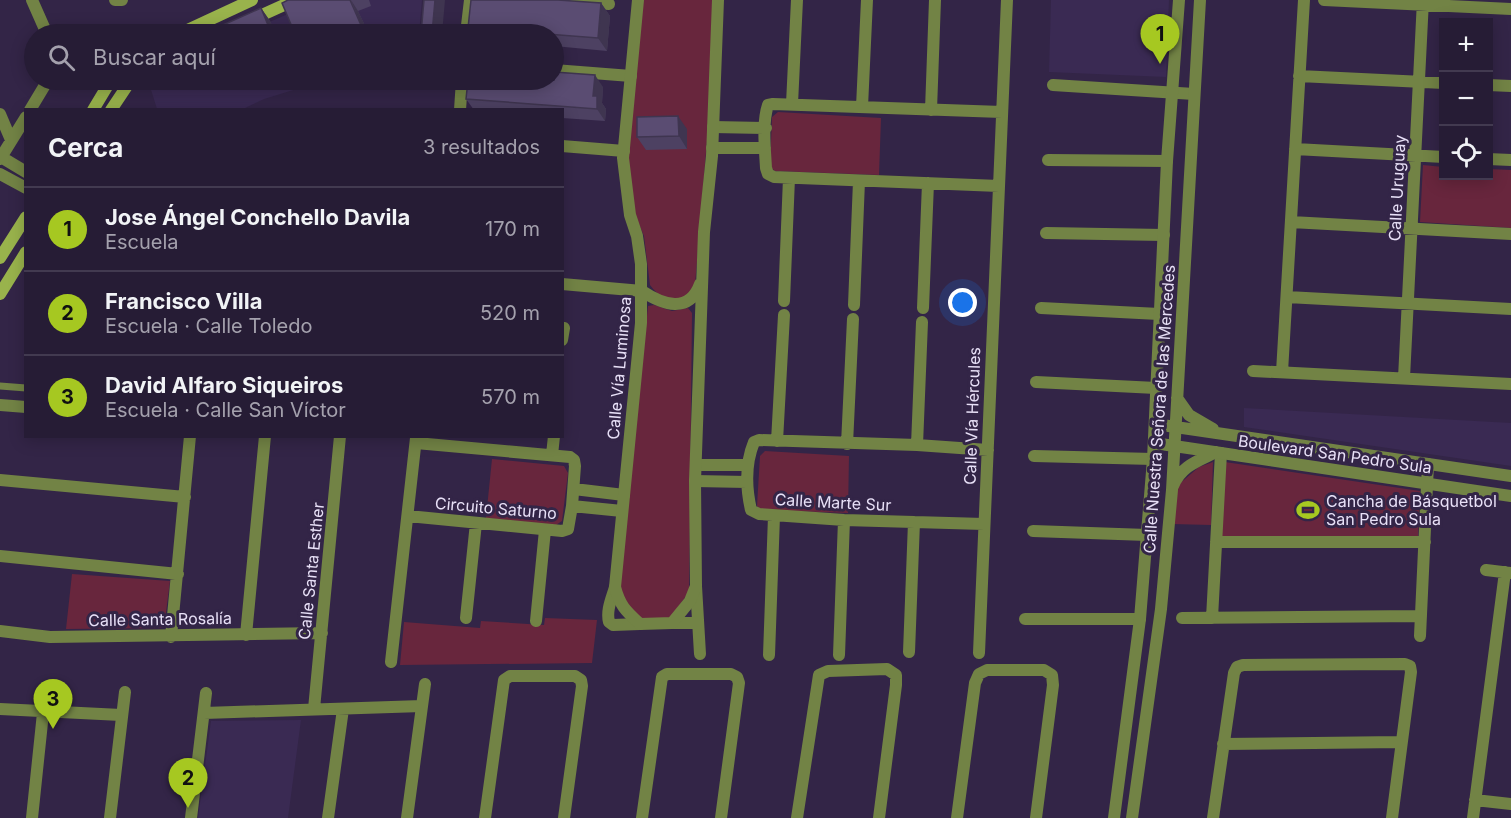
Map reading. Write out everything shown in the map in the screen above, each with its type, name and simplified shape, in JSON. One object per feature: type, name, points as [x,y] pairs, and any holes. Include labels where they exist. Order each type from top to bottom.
[{"type":"main road","points":[[200,24],[252,0]]},
{"type":"main road","points":[[243,24],[295,0]]},
{"type":"main road","points":[[94,108],[105,90]]},
{"type":"main road","points":[[112,108],[124,90]]},
{"type":"main road","points":[[0,258],[24,220]]},
{"type":"main road","points":[[0,294],[24,255]]},
{"type":"street","points":[[32,0],[43,24]]},
{"type":"street","points":[[115,0],[122,0]]},
{"type":"street","points":[[467,24],[470,0]]},
{"type":"street","points":[[554,0],[609,4]]},
{"type":"street","name":"Calle Vía Luminosa","points":[[638,0],[624,151],[630,215],[637,236],[641,264],[641,323],[615,587],[607,617],[613,625],[640,624]]},
{"type":"street","points":[[700,654],[697,623],[695,481],[704,232],[712,148],[718,0]]},
{"type":"street","points":[[792,104],[797,0]]},
{"type":"street","points":[[862,107],[867,0]]},
{"type":"street","points":[[931,110],[935,0]]},
{"type":"street","name":"Calle Vía Hércules","points":[[979,653],[1006,0]]},
{"type":"street","name":"Calle Nuestra Señora de las Mercedes","points":[[1114,818],[1140,614],[1147,535],[1154,443],[1167,161],[1174,92],[1179,0]]},
{"type":"street","name":"Calle Nuestra Señora de las Mercedes","points":[[1132,818],[1161,609],[1172,490],[1200,0]]},
{"type":"street","points":[[1282,372],[1304,0]]},
{"type":"street","points":[[1324,0],[1422,2],[1511,9]]},
{"type":"street","name":"Calle Uruguay","points":[[1404,378],[1420,82],[1422,2]]},
{"type":"street","points":[[564,71],[631,76]]},
{"type":"street","points":[[1299,76],[1439,83]]},
{"type":"street","points":[[1053,85],[1194,94]]},
{"type":"street","points":[[1493,85],[1511,86]]},
{"type":"street","points":[[31,108],[42,90]]},
{"type":"street","points":[[460,108],[461,90]]},
{"type":"street","points":[[999,186],[789,178],[768,174],[765,168],[765,128],[768,105],[1002,112]]},
{"type":"street","points":[[0,114],[11,140]]},
{"type":"street","points":[[24,120],[1,158],[24,171]]},
{"type":"street","points":[[713,127],[765,128]]},
{"type":"street","points":[[564,146],[624,151]]},
{"type":"street","points":[[712,148],[765,148]]},
{"type":"street","points":[[1295,149],[1439,157]]},
{"type":"street","points":[[1493,159],[1511,160]]},
{"type":"street","points":[[1048,160],[1167,161]]},
{"type":"street","points":[[0,174],[24,187]]},
{"type":"street","points":[[784,301],[789,178]]},
{"type":"street","points":[[854,305],[859,181]]},
{"type":"street","points":[[923,308],[928,183]]},
{"type":"street","points":[[1291,222],[1511,234]]},
{"type":"street","points":[[1046,233],[1164,236]]},
{"type":"street","points":[[564,284],[642,291],[663,303],[684,303],[692,298],[702,280]]},
{"type":"street","points":[[1287,297],[1511,309]]},
{"type":"street","points":[[1041,308],[1159,314]]},
{"type":"street","points":[[784,315],[777,441],[916,445],[988,450]]},
{"type":"street","points":[[847,444],[853,319]]},
{"type":"street","points":[[916,445],[922,322]]},
{"type":"street","points":[[1253,371],[1511,384]]},
{"type":"street","points":[[1036,382],[1156,388]]},
{"type":"street","points":[[1177,398],[1189,415],[1219,433]]},
{"type":"street","points":[[0,405],[24,407]]},
{"type":"street","name":"Boulevard San Pedro Sula","points":[[1155,424],[1511,476]]},
{"type":"street","points":[[171,637],[190,438]]},
{"type":"street","points":[[246,635],[265,438]]},
{"type":"street","name":"Calle Santa Esther","points":[[314,710],[340,438]]},
{"type":"street","points":[[552,455],[554,438]]},
{"type":"street","points":[[391,662],[416,440]]},
{"type":"street","name":"Circuito Saturno","points":[[408,516],[562,531],[568,529],[574,489],[574,460],[570,457],[484,443],[416,440]]},
{"type":"street","name":"Calle Marte Sur","points":[[777,441],[754,442],[748,465],[747,482],[751,510],[759,514],[844,520],[984,524]]},
{"type":"street","name":"Boulevard San Pedro Sula","points":[[1154,443],[1511,496]]},
{"type":"street","points":[[1172,490],[1182,471],[1197,460],[1219,453],[1212,618]]},
{"type":"street","points":[[1034,456],[1153,459]]},
{"type":"street","points":[[1420,636],[1428,464]]},
{"type":"street","points":[[696,465],[748,465]]},
{"type":"street","points":[[0,480],[185,497]]},
{"type":"street","points":[[695,481],[747,482]]},
{"type":"street","points":[[574,489],[624,495]]},
{"type":"street","points":[[572,506],[622,511]]},
{"type":"street","points":[[769,655],[774,516]]},
{"type":"street","points":[[839,655],[844,520]]},
{"type":"street","points":[[909,652],[914,522]]},
{"type":"street","points":[[466,618],[476,523]]},
{"type":"street","points":[[536,621],[545,530]]},
{"type":"street","points":[[1033,531],[1147,535]]},
{"type":"street","points":[[1216,542],[1425,542]]},
{"type":"street","points":[[0,556],[178,574]]},
{"type":"street","points":[[1473,818],[1508,573],[1486,570]]},
{"type":"street","points":[[672,623],[690,601],[696,586]]},
{"type":"street","points":[[615,587],[619,602],[626,612],[640,624],[697,623]]},
{"type":"street","points":[[1025,620],[1140,614],[1161,609]]},
{"type":"street","points":[[1182,618],[1421,616]]},
{"type":"street","name":"Calle Santa Rosalía","points":[[0,631],[50,637],[322,633]]},
{"type":"street","points":[[1213,818],[1234,673],[1237,667],[1243,665],[1405,664],[1410,666],[1392,818]]},
{"type":"street","points":[[797,818],[819,675],[828,671],[887,669],[896,675],[879,818]]},
{"type":"street","points":[[957,818],[975,683],[979,674],[987,670],[1044,670],[1052,675],[1053,685],[1036,818]]},
{"type":"street","points":[[642,818],[662,677],[667,674],[731,674],[737,677],[739,682],[721,818]]},
{"type":"street","points":[[485,818],[504,680],[510,676],[575,676],[581,680],[582,686],[564,818]]},
{"type":"street","points":[[407,818],[425,684]]},
{"type":"street","points":[[110,818],[125,692]]},
{"type":"street","points":[[191,818],[206,693]]},
{"type":"street","points":[[204,713],[422,706]]},
{"type":"street","points":[[328,818],[343,709]]},
{"type":"street","points":[[0,710],[121,715]]},
{"type":"street","points":[[32,818],[43,713]]},
{"type":"street","points":[[1223,744],[1401,742]]},
{"type":"street","points":[[1475,800],[1511,804]]},
{"type":"lane","points":[[0,386],[24,388]]},
{"type":"shaded area","points":[[320,0],[422,0],[420,24],[265,24]]},
{"type":"shaded area","points":[[640,0],[713,0],[708,128],[695,285],[686,298],[666,298],[658,294],[650,285],[644,236],[633,210],[628,158]]},
{"type":"shaded area","points":[[1051,0],[1169,0],[1166,77],[1049,72]]},
{"type":"shaded area","points":[[151,90],[293,90],[264,99],[245,108],[157,108]]},
{"type":"shaded area","points":[[778,112],[881,118],[879,175],[775,171],[770,167],[772,117]]},
{"type":"shaded area","points":[[1423,165],[1439,167],[1439,180],[1493,180],[1493,169],[1511,170],[1511,228],[1420,222]]},
{"type":"shaded area","points":[[654,305],[672,311],[688,308],[692,313],[689,592],[670,618],[660,621],[639,618],[627,606],[620,587],[648,306]]},
{"type":"shaded area","points":[[1244,408],[1511,423],[1511,466],[1244,427]]},
{"type":"shaded area","points":[[765,451],[849,456],[848,513],[762,510],[757,506],[760,456]]},
{"type":"shaded area","points":[[492,459],[564,466],[568,473],[562,521],[556,525],[486,518]]},
{"type":"shaded area","points":[[1213,462],[1211,525],[1172,524],[1178,485],[1199,467]]},
{"type":"shaded area","points":[[1225,462],[1420,491],[1418,537],[1221,536]]},
{"type":"shaded area","points":[[72,574],[170,581],[164,628],[66,629]]},
{"type":"shaded area","points":[[545,618],[597,620],[592,663],[400,665],[404,622],[480,628],[481,621],[544,625]]},
{"type":"shaded area","points":[[301,720],[288,818],[198,818],[211,721]]},
{"type":"building","points":[[288,0],[350,0],[360,24],[291,24],[282,3]]},
{"type":"building","points":[[424,0],[435,0],[433,24],[422,24]]},
{"type":"building","points":[[471,0],[558,0],[601,3],[598,38],[564,35],[564,24],[468,24]]},
{"type":"building","points":[[261,8],[268,24],[225,24]]},
{"type":"building","points":[[564,73],[595,75],[593,96],[597,96],[597,109],[466,99],[467,90],[564,90]]},
{"type":"building","points":[[678,116],[679,136],[637,137],[637,117]]},
{"type":"place","name":"Jose Ángel Conchello Davila","points":[[1160,64]]},
{"type":"place","name":"Cancha de Básquetbol San Pedro Sula","points":[[1308,510]]},
{"type":"place","name":"David Alfaro Siqueiros","points":[[53,729]]},
{"type":"place","name":"Francisco Villa","points":[[188,808]]}]
